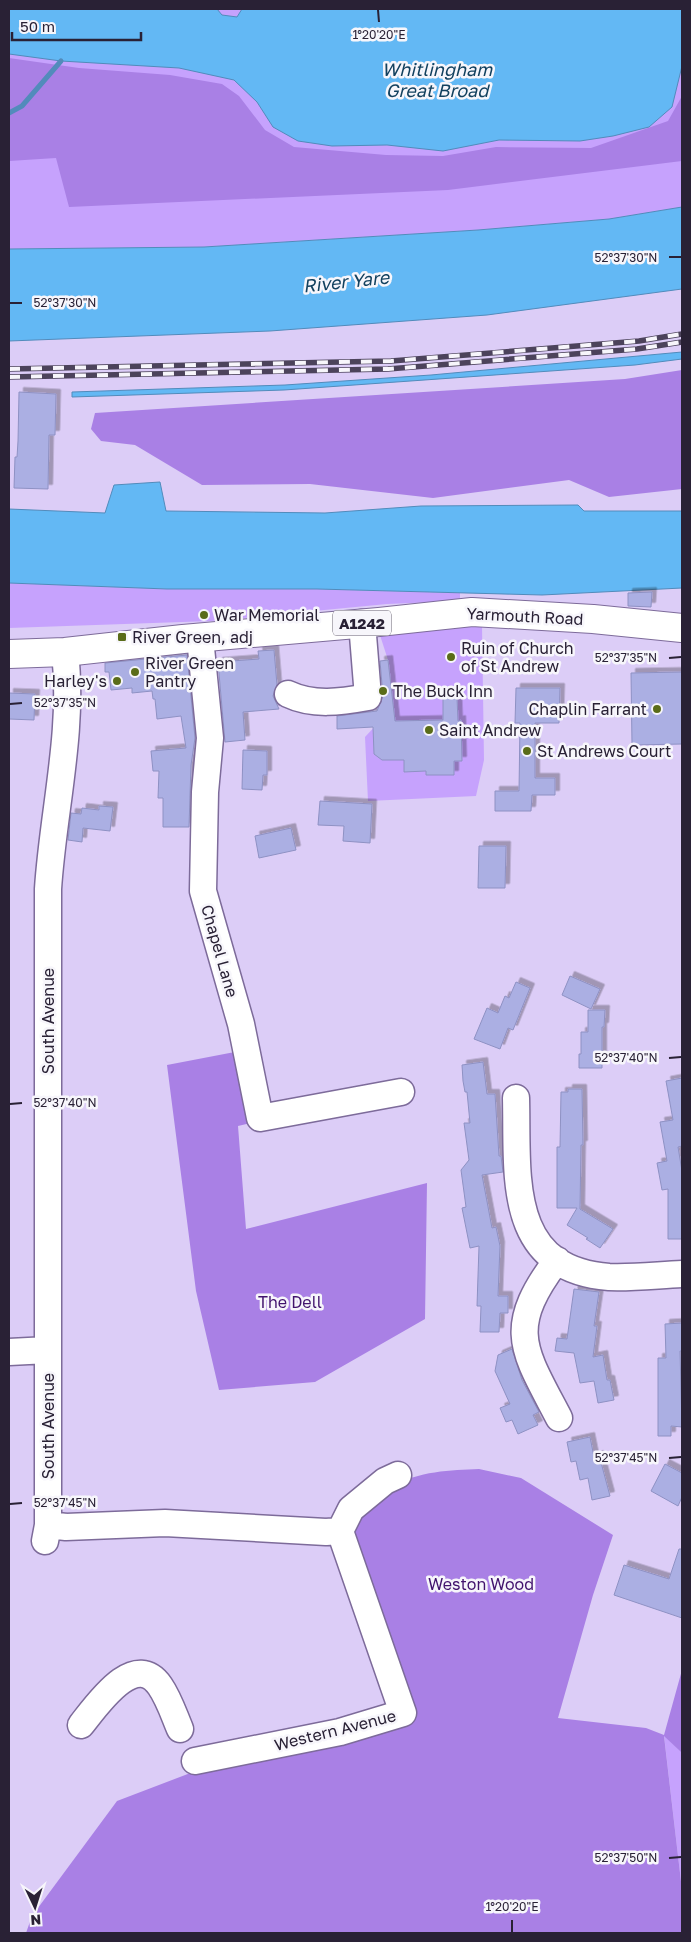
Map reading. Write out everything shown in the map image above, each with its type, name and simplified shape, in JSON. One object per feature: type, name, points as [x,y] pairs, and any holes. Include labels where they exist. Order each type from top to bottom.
[{"type":"main road","name":"Yarmouth Road","points":[[9,654],[65,652],[472,612],[593,619],[682,628]]},
{"type":"street","points":[[288,694],[299,699],[317,702],[345,701],[368,705],[362,623]]},
{"type":"street","name":"Chapel Lane","points":[[200,638],[210,738],[205,792],[203,891],[241,1024],[260,1118],[401,1092]]},
{"type":"street","name":"South Avenue","points":[[65,652],[67,697],[58,805],[48,889],[47,1533],[66,1527],[165,1524],[316,1531],[340,1530]]},
{"type":"street","points":[[516,1098],[518,1187],[527,1226],[540,1245],[557,1260],[580,1272],[610,1277],[682,1274]]},
{"type":"street","points":[[557,1260],[540,1284],[527,1312],[524,1334],[528,1356],[559,1418]]},
{"type":"street","points":[[9,1352],[48,1350]]},
{"type":"street","points":[[340,1530],[351,1509],[385,1481],[398,1476]]},
{"type":"street","name":"Western Avenue","points":[[195,1761],[340,1732],[403,1713],[340,1530]]},
{"type":"street","points":[[82,1725],[100,1702],[116,1686],[129,1676],[142,1673],[151,1676],[160,1686],[180,1729]]},
{"type":"shaded area","points":[[9,9],[682,9],[682,207],[609,219],[478,230],[204,247],[9,249]]},
{"type":"shaded area","points":[[9,583],[167,589],[317,589],[460,593],[460,601],[387,604],[211,621],[9,628]]},
{"type":"shaded area","points":[[446,623],[482,626],[484,760],[476,796],[368,801],[365,737],[379,722],[394,719],[388,660],[378,629]]},
{"type":"shaded area","points":[[664,1735],[682,1753],[682,1890]]},
{"type":"green space","points":[[9,58],[79,68],[170,75],[222,84],[239,96],[265,130],[294,147],[386,155],[443,156],[496,147],[591,148],[668,121],[682,96],[682,161],[448,190],[69,207],[56,158],[9,161]]},
{"type":"green space","points":[[682,370],[682,489],[609,497],[569,480],[433,498],[310,484],[202,485],[135,445],[101,441],[91,429],[95,413],[625,379]]},
{"type":"green space","name":"The Dell","points":[[240,1051],[255,1122],[238,1126],[246,1229],[427,1183],[425,1319],[315,1382],[219,1390],[196,1291],[167,1065]]},
{"type":"green space","name":"Weston Wood","points":[[479,1469],[521,1478],[613,1535],[593,1595],[558,1718],[646,1728],[664,1735],[682,1670],[682,1753],[664,1736],[682,1890],[682,1933],[26,1933],[32,1916],[117,1801],[193,1772],[401,1723],[351,1523],[381,1495],[402,1482],[435,1472]]},
{"type":"water","name":"Whitlingham Great Broad","points":[[9,9],[217,9],[222,15],[237,17],[242,9],[682,9],[682,66],[672,107],[649,127],[613,136],[580,141],[499,140],[443,151],[387,145],[332,146],[298,141],[273,127],[257,102],[234,80],[179,68],[61,61],[9,54]]},
{"type":"water","name":"River Yare","points":[[682,207],[682,289],[487,315],[270,331],[9,341],[9,249],[204,247],[478,230],[609,219]]},
{"type":"water","points":[[682,352],[682,359],[635,365],[284,390],[72,397],[72,392],[285,385],[431,375]]},
{"type":"water","points":[[160,482],[166,511],[325,513],[421,506],[578,505],[584,511],[682,511],[682,588],[542,595],[317,589],[167,589],[9,583],[9,509],[105,513],[114,485]]},
{"type":"building","points":[[19,392],[56,394],[55,435],[49,435],[48,489],[14,488],[15,457],[17,457],[18,441]]},
{"type":"building","points":[[652,592],[651,607],[628,606],[628,593]]},
{"type":"building","points":[[274,650],[277,685],[273,696],[279,709],[243,712],[245,740],[225,742],[218,662],[259,659],[258,651]]},
{"type":"building","points":[[187,655],[195,738],[191,765],[189,827],[163,827],[163,798],[158,798],[159,771],[153,771],[151,751],[186,748],[181,716],[157,719],[155,699],[153,699],[152,691],[132,693],[132,688],[111,690],[109,672],[105,672],[105,663]]},
{"type":"building","name":"Saint Andrew","points":[[388,660],[395,721],[443,720],[443,698],[457,698],[458,721],[461,720],[462,761],[454,761],[454,775],[426,775],[426,771],[404,772],[404,760],[382,760],[374,754],[373,727],[337,729],[337,716],[377,711],[383,696],[380,661]]},
{"type":"building","name":"Chaplin Farrant","points":[[682,672],[682,744],[632,745],[631,673]]},
{"type":"building","name":"St Andrews Court","points":[[516,688],[560,688],[559,723],[535,723],[535,778],[555,778],[555,795],[532,795],[531,811],[495,811],[495,791],[519,791],[520,723],[515,723]]},
{"type":"building","points":[[9,693],[35,694],[34,720],[9,719]]},
{"type":"building","points":[[243,750],[267,751],[267,775],[263,775],[262,790],[242,789]]},
{"type":"building","points":[[320,801],[372,804],[370,843],[343,841],[344,826],[318,825]]},
{"type":"building","points":[[99,806],[113,807],[110,831],[83,828],[82,842],[68,840],[71,813],[81,814],[82,808],[99,810]]},
{"type":"building","points":[[291,828],[296,850],[259,858],[255,836]]},
{"type":"building","points":[[479,846],[506,846],[505,888],[478,888]]},
{"type":"building","points":[[570,976],[600,989],[591,1009],[562,995]]},
{"type":"building","points":[[516,982],[530,988],[513,1030],[508,1028],[500,1049],[474,1039],[487,1008],[498,1013],[505,996],[509,998]]},
{"type":"building","points":[[588,1010],[605,1010],[604,1027],[602,1027],[602,1068],[579,1068],[581,1032],[588,1032]]},
{"type":"building","points":[[483,1062],[487,1094],[495,1094],[499,1156],[501,1156],[503,1172],[482,1175],[492,1228],[496,1227],[500,1246],[498,1296],[508,1296],[508,1313],[500,1313],[499,1332],[480,1332],[481,1306],[477,1306],[479,1246],[470,1248],[462,1208],[466,1207],[461,1170],[469,1160],[464,1123],[470,1123],[462,1065]]},
{"type":"building","points":[[682,1078],[682,1146],[678,1147],[682,1171],[682,1239],[668,1239],[668,1189],[662,1190],[657,1163],[667,1161],[660,1122],[673,1120],[666,1081]]},
{"type":"building","points":[[568,1089],[582,1089],[583,1145],[581,1145],[580,1209],[613,1229],[600,1248],[567,1225],[577,1208],[557,1208],[557,1147],[560,1147],[561,1092],[568,1092]]},
{"type":"building","points":[[574,1289],[599,1292],[594,1326],[597,1326],[593,1357],[603,1355],[607,1380],[610,1380],[614,1400],[598,1403],[594,1381],[580,1383],[574,1353],[555,1351],[557,1338],[567,1339]]},
{"type":"building","points":[[682,1323],[682,1351],[680,1351],[682,1427],[671,1426],[671,1436],[658,1436],[658,1358],[666,1358],[665,1324]]},
{"type":"building","points":[[512,1349],[522,1380],[539,1412],[533,1415],[538,1425],[518,1434],[512,1420],[506,1422],[500,1408],[510,1404],[495,1371],[498,1355]]},
{"type":"building","points":[[590,1437],[594,1457],[599,1455],[610,1496],[592,1500],[588,1478],[580,1480],[576,1461],[571,1462],[567,1442]]},
{"type":"building","points":[[665,1464],[682,1473],[682,1497],[678,1506],[651,1491]]},
{"type":"building","points":[[679,1549],[682,1549],[682,1618],[614,1595],[624,1565],[669,1579]]},
{"type":"waterway","points":[[9,113],[22,106],[61,61]]},
{"type":"railway","points":[[9,369],[391,361],[639,341],[682,334]]},
{"type":"railway","points":[[9,377],[388,369],[637,349],[682,342]]},
{"type":"place","name":"War Memorial","points":[[204,615]]},
{"type":"place","name":"River Green, adj","points":[[122,637]]},
{"type":"place","name":"Ruin of Church of St Andrew","points":[[451,657]]},
{"type":"place","name":"River Green Pantry","points":[[135,672]]},
{"type":"place","name":"Harley's","points":[[117,681]]},
{"type":"place","name":"The Buck Inn","points":[[383,691]]},
{"type":"place","name":"Chaplin Farrant","points":[[657,709]]},
{"type":"place","name":"Saint Andrew","points":[[429,730]]},
{"type":"place","name":"St Andrews Court","points":[[527,751]]}]
